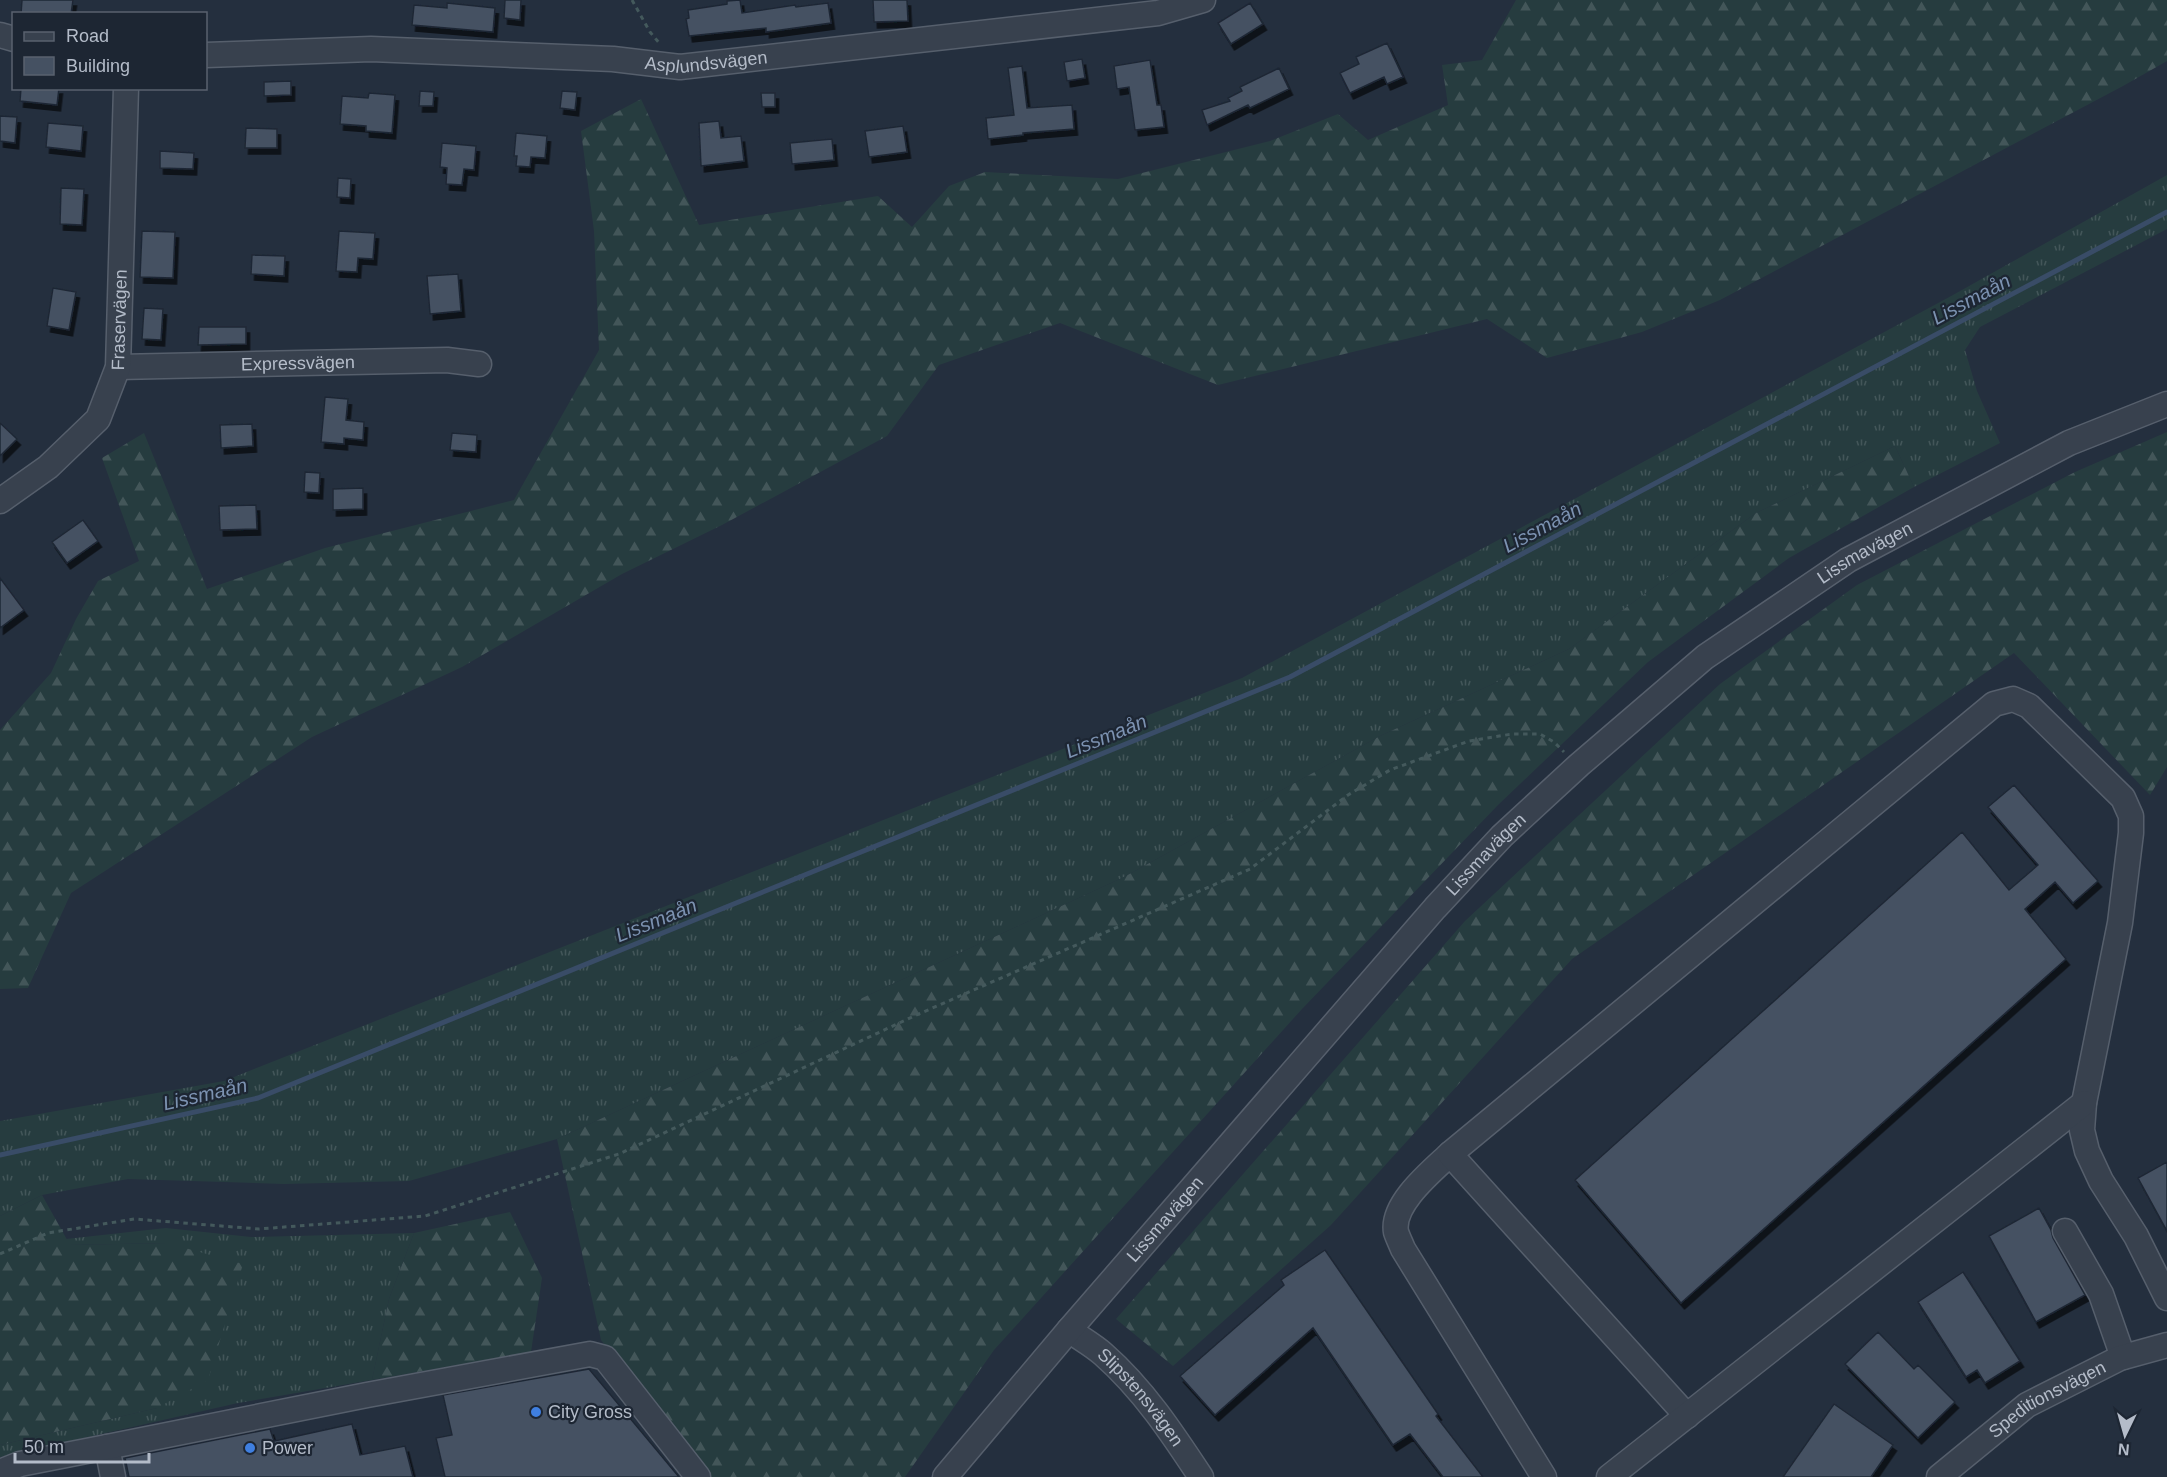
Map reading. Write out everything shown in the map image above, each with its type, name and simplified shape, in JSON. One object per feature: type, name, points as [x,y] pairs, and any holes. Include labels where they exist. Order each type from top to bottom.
[{"type":"street","name":"Asplundsvägen","points":[[207,55],[370,49],[613,59],[680,67],[1158,13],[1203,0]]},
{"type":"street","name":"Fraservägen","points":[[0,501],[48,467],[98,419],[118,367],[126,90]]},
{"type":"street","name":"Expressvägen","points":[[118,367],[447,360],[479,364]]},
{"type":"street","name":"Lissmavägen","points":[[945,1477],[1069,1330],[1435,908],[1502,836],[1579,765],[1705,657],[1848,560],[2069,443],[2167,404]]},
{"type":"street","points":[[1544,1477],[1403,1250],[1396,1230],[1400,1211],[1413,1189],[1450,1154],[1994,704],[2013,699],[2029,706],[2123,798],[2131,816],[2120,923],[2084,1102],[2082,1130],[2087,1151],[2101,1181],[2136,1236],[2167,1298]]},
{"type":"street","points":[[1609,1477],[2084,1102]]},
{"type":"street","points":[[1450,1154],[1687,1416]]},
{"type":"street","points":[[2066,1231],[2101,1294],[2123,1357]]},
{"type":"street","name":"Slipstensvägen","points":[[1069,1330],[1101,1352],[1130,1380],[1170,1431],[1201,1477]]},
{"type":"street","name":"Speditionsvägen","points":[[1939,1477],[2027,1405],[2123,1357],[2167,1345]]},
{"type":"street","points":[[0,1472],[20,1464],[590,1354],[605,1358],[698,1477]]},
{"type":"street","points":[[107,1447],[112,1477]]},
{"type":"path","points":[[632,0],[650,32],[680,67]]},
{"type":"path","points":[[0,1254],[48,1233],[134,1219],[259,1229],[425,1216],[619,1154],[912,1017],[1250,869],[1348,795],[1390,770],[1469,741],[1512,734],[1540,734],[1554,742],[1579,765]]},
{"type":"green space","points":[[1516,0],[2167,0],[2167,61],[1720,300],[1642,332],[1547,358],[1487,319],[1218,385],[1060,323],[939,365],[887,436],[722,525],[622,574],[462,667],[312,737],[71,893],[28,988],[0,989],[0,730],[51,673],[76,619],[98,581],[139,561],[102,458],[144,433],[207,589],[325,548],[514,500],[599,350],[594,231],[581,131],[641,99],[699,225],[878,196],[912,227],[949,186],[985,172],[1118,179],[1270,141],[1338,114],[1368,140],[1448,105],[1442,65],[1482,60]]},
{"type":"green space","points":[[2167,175],[2167,229],[1980,327],[1965,350],[1977,391],[2000,443],[1914,487],[1895,446],[1756,513],[1569,649],[1380,736],[1124,877],[557,1139],[409,1181],[284,1184],[128,1179],[42,1195],[0,1216],[0,1121],[224,1081],[1242,678],[1953,295]]},
{"type":"green space","points":[[2167,432],[2167,767],[2150,795],[2014,653],[1572,959],[1331,1225],[1173,1366],[1116,1319],[1465,921],[1720,684],[1857,585],[2075,472]]},
{"type":"green space","points":[[1895,446],[1914,487],[1789,558],[1648,662],[1498,805],[1302,1009],[994,1350],[905,1477],[710,1477],[601,1340],[557,1139],[1124,877],[1380,736],[1569,649],[1756,513]]},
{"type":"green space","points":[[42,1195],[70,1245],[167,1243],[243,1264],[208,1380],[157,1408],[0,1445],[0,1216]]},
{"type":"green space","points":[[510,1212],[542,1278],[531,1352],[372,1380],[389,1299],[414,1233]]},
{"type":"green space","points":[[166,1228],[251,1237],[414,1233],[389,1299],[372,1380],[238,1403],[0,1457],[0,1445],[157,1408],[167,1243],[69,1245],[66,1239]]},
{"type":"building","points":[[22,0],[73,0],[71,12],[21,12]]},
{"type":"building","points":[[505,0],[521,0],[520,20],[504,18]]},
{"type":"building","points":[[740,0],[742,13],[795,5],[796,7],[828,3],[831,23],[766,32],[766,28],[689,36],[686,19],[689,18],[688,10]]},
{"type":"building","points":[[873,0],[907,0],[908,21],[874,22]]},
{"type":"building","points":[[447,3],[495,8],[493,32],[412,25],[414,5],[447,8]]},
{"type":"building","points":[[1250,3],[1263,24],[1231,44],[1218,23]]},
{"type":"building","points":[[1387,43],[1403,77],[1387,84],[1384,77],[1350,93],[1340,73],[1359,64],[1356,57]]},
{"type":"building","points":[[1082,59],[1085,78],[1067,81],[1064,62]]},
{"type":"building","points":[[1150,60],[1157,105],[1161,105],[1164,127],[1135,130],[1129,87],[1117,89],[1114,66]]},
{"type":"building","points":[[1022,66],[1027,108],[1072,105],[1074,129],[1023,133],[1023,135],[988,139],[986,118],[1014,115],[1008,68]]},
{"type":"building","points":[[1279,68],[1289,89],[1250,108],[1248,105],[1207,125],[1202,110],[1230,101],[1228,98],[1242,91],[1240,87]]},
{"type":"building","points":[[291,81],[291,95],[264,96],[264,82]]},
{"type":"building","points":[[21,90],[59,90],[57,105],[20,101]]},
{"type":"building","points":[[420,91],[434,92],[433,106],[419,106]]},
{"type":"building","points":[[562,91],[577,92],[575,110],[560,108]]},
{"type":"building","points":[[369,93],[395,95],[392,133],[366,131],[366,126],[340,124],[342,96],[368,98]]},
{"type":"building","points":[[761,93],[775,93],[775,107],[762,107]]},
{"type":"building","points":[[0,116],[17,117],[15,143],[0,141]]},
{"type":"building","points":[[719,121],[721,138],[741,136],[744,161],[701,166],[699,123]]},
{"type":"building","points":[[48,123],[83,126],[81,151],[46,147]]},
{"type":"building","points":[[903,126],[907,152],[869,157],[865,131]]},
{"type":"building","points":[[246,128],[277,129],[277,148],[245,148]]},
{"type":"building","points":[[516,133],[547,136],[545,158],[531,157],[530,167],[516,166],[517,156],[514,156]]},
{"type":"building","points":[[832,139],[834,160],[792,164],[790,143]]},
{"type":"building","points":[[442,143],[476,146],[474,170],[464,169],[462,185],[446,184],[447,168],[440,167]]},
{"type":"building","points":[[160,151],[194,153],[193,169],[160,168]]},
{"type":"building","points":[[338,178],[351,179],[350,198],[337,197]]},
{"type":"building","points":[[61,188],[84,189],[82,225],[60,224]]},
{"type":"building","points":[[142,231],[175,232],[173,278],[140,277]]},
{"type":"building","points":[[339,231],[375,233],[373,259],[358,258],[357,272],[336,271]]},
{"type":"building","points":[[252,255],[285,256],[284,276],[251,274]]},
{"type":"building","points":[[458,274],[461,311],[430,314],[427,276]]},
{"type":"building","points":[[53,288],[76,292],[69,330],[47,326]]},
{"type":"building","points":[[144,308],[163,309],[161,340],[142,339]]},
{"type":"building","points":[[199,327],[246,327],[246,344],[198,345]]},
{"type":"building","points":[[325,397],[348,399],[346,420],[364,422],[363,440],[344,438],[344,444],[321,442]]},
{"type":"building","points":[[0,423],[17,439],[0,456]]},
{"type":"building","points":[[252,424],[253,446],[221,448],[220,425]]},
{"type":"building","points":[[452,433],[477,435],[476,452],[450,450]]},
{"type":"building","points":[[305,472],[320,473],[319,493],[304,492]]},
{"type":"building","points":[[363,488],[363,509],[333,510],[333,489]]},
{"type":"building","points":[[256,505],[257,529],[220,530],[219,506]]},
{"type":"building","points":[[83,520],[98,541],[67,563],[52,542]]},
{"type":"building","points":[[0,578],[24,610],[0,628]]},
{"type":"building","points":[[2014,785],[2098,881],[2073,903],[2055,882],[2025,909],[2066,959],[1681,1303],[1575,1180],[1962,832],[2009,890],[2038,865],[1988,807]]},
{"type":"building","points":[[2167,1162],[2167,1231],[2138,1178]]},
{"type":"building","points":[[2039,1208],[2085,1295],[2036,1322],[1989,1236]]},
{"type":"building","points":[[1325,1250],[1438,1414],[1436,1416],[1483,1477],[1443,1477],[1410,1434],[1393,1445],[1313,1328],[1215,1415],[1180,1376],[1284,1285],[1281,1280]]},
{"type":"building","points":[[1963,1272],[2020,1361],[1985,1383],[1977,1370],[1966,1377],[1918,1302]]},
{"type":"building","points":[[1878,1332],[1914,1369],[1918,1365],[1955,1402],[1918,1438],[1845,1364]]},
{"type":"building","name":"City Gross","points":[[589,1369],[679,1477],[445,1477],[436,1438],[452,1435],[443,1395]]},
{"type":"building","points":[[1834,1404],[1893,1445],[1871,1477],[1783,1477]]},
{"type":"building","name":"Power","points":[[352,1424],[360,1455],[405,1446],[413,1477],[129,1477],[125,1458],[270,1429],[274,1441]]},
{"type":"waterway","name":"Lissmaån","points":[[0,1155],[258,1098],[1290,677],[2167,212]]},
{"type":"place","name":"City Gross","points":[[536,1412]]},
{"type":"place","name":"Power","points":[[250,1448]]}]
